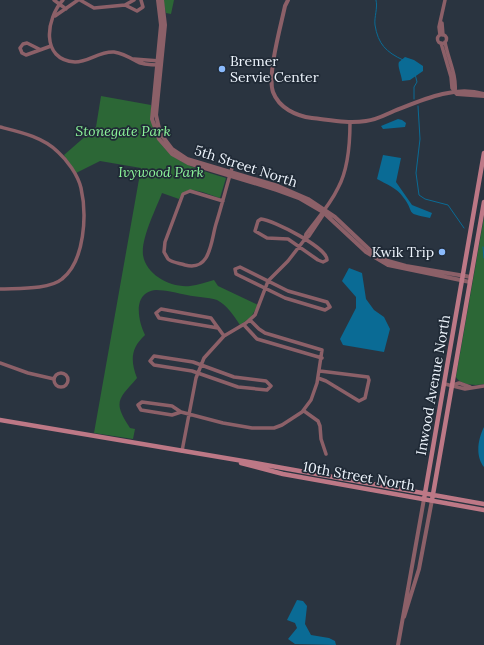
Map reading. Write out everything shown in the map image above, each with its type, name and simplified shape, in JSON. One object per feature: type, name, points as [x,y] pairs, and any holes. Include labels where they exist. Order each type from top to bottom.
[{"type":"main road","name":"Inwood Avenue North","points":[[424,499],[484,153]]},
{"type":"main road","name":"Inwood Avenue North","points":[[432,500],[484,202]]},
{"type":"main road","name":"10th Street North","points":[[0,420],[484,504]]},
{"type":"main road","name":"10th Street North","points":[[232,460],[283,474],[484,510]]},
{"type":"street","points":[[54,0],[66,9]]},
{"type":"street","points":[[63,0],[49,30],[51,46],[59,55],[73,61],[83,61],[99,54],[110,52],[120,53],[134,59],[159,63]]},
{"type":"street","points":[[54,17],[79,0],[96,8],[125,5],[134,0]]},
{"type":"street","points":[[125,5],[139,11],[144,6],[141,0]]},
{"type":"street","name":"5th Street North","points":[[158,0],[161,25],[156,115],[158,129],[164,140],[172,149],[183,157],[290,190],[339,220],[368,249],[385,259],[400,265],[470,279]]},
{"type":"street","name":"5th Street North","points":[[159,63],[165,21],[162,0]]},
{"type":"street","points":[[288,0],[285,6],[271,80],[273,92],[279,102],[292,112],[304,117],[350,122],[367,121],[419,101],[455,92],[457,94],[484,95]]},
{"type":"street","points":[[445,0],[441,20],[442,35],[446,37],[443,43],[452,76],[452,88],[455,92]]},
{"type":"street","points":[[442,35],[438,40],[443,43]]},
{"type":"street","points":[[39,49],[27,43],[22,44],[20,48],[25,55],[51,46]]},
{"type":"street","points":[[182,451],[198,373],[201,365],[210,349],[224,336],[250,320],[260,305],[264,289],[268,281],[288,261],[305,238],[309,236],[324,212],[342,180],[349,142],[350,122]]},
{"type":"street","points":[[0,127],[29,135],[58,152],[71,168],[80,186],[83,202],[83,232],[79,255],[62,279],[47,285],[0,289]]},
{"type":"street","points":[[223,201],[190,191],[183,194],[165,242],[164,252],[168,259],[190,266],[200,264],[203,261],[212,246],[214,230],[223,201],[231,172]]},
{"type":"street","points":[[263,219],[270,221],[305,238],[326,254],[327,260],[323,262],[318,260],[299,246],[288,239],[264,238],[255,231],[258,221],[263,219]]},
{"type":"street","points":[[240,267],[291,292],[327,302],[330,307],[325,310],[289,300],[264,289],[236,274],[235,269],[240,267]]},
{"type":"street","points":[[218,328],[159,318],[156,313],[161,309],[209,317],[213,319],[224,336]]},
{"type":"street","points":[[181,412],[168,414],[141,410],[138,405],[142,402],[172,406],[181,412],[223,423],[264,429],[282,425],[304,411],[315,391],[320,371],[322,352],[320,349],[266,333],[258,329],[250,320]]},
{"type":"street","points":[[244,325],[252,335],[261,340],[322,358]]},
{"type":"street","points":[[154,356],[201,365],[234,378],[266,381],[271,386],[267,390],[243,388],[222,383],[198,373],[154,365],[151,363],[151,358],[154,356]]},
{"type":"street","points":[[0,364],[54,379]]},
{"type":"street","points":[[318,378],[331,383],[360,401],[365,398],[369,380],[368,377],[320,371]]},
{"type":"street","points":[[444,384],[452,385],[459,383],[470,387],[484,386]]},
{"type":"street","points":[[304,411],[318,421],[321,439],[326,454]]},
{"type":"street","name":"Inwood Avenue North","points":[[398,645],[424,499]]},
{"type":"street","name":"Inwood Avenue North","points":[[402,621],[418,574],[432,500]]},
{"type":"green space","points":[[163,0],[174,0],[171,14],[166,13]]},
{"type":"green space","name":"Ivywood Park","points":[[101,96],[151,105],[152,122],[163,147],[184,163],[197,169],[226,178],[220,198],[203,192],[191,190],[182,194],[179,199],[162,193],[144,240],[143,255],[149,269],[160,279],[175,285],[190,286],[214,280],[218,286],[258,305],[251,317],[240,325],[233,314],[217,300],[160,290],[148,292],[143,296],[140,301],[139,315],[145,335],[134,350],[133,355],[133,366],[137,378],[122,396],[120,401],[121,412],[124,419],[130,428],[135,429],[133,439],[94,433],[141,168],[100,161],[76,173],[64,155],[96,127]]},
{"type":"green space","points":[[484,217],[484,384],[473,385],[461,382],[456,377]]},
{"type":"water","points":[[405,57],[414,60],[423,66],[423,71],[410,80],[402,81],[399,62]]},
{"type":"water","points":[[398,119],[406,123],[405,127],[383,129],[381,126]]},
{"type":"water","points":[[383,155],[401,158],[396,182],[412,205],[432,213],[430,218],[416,215],[411,212],[407,202],[398,191],[377,179]]},
{"type":"water","points":[[349,268],[362,273],[366,299],[374,310],[384,317],[390,329],[384,352],[343,345],[340,339],[356,308],[356,297],[342,281]]},
{"type":"water","points":[[484,427],[484,467],[479,458],[478,447]]},
{"type":"water","points":[[297,600],[303,601],[307,606],[305,624],[311,635],[329,638],[335,641],[336,645],[295,644],[288,639],[297,628],[295,623],[287,620]]},
{"type":"waterway","points":[[376,0],[377,6],[375,25],[378,37],[387,50],[403,60]]},
{"type":"waterway","points":[[414,99],[414,87],[417,82],[415,74]]},
{"type":"waterway","points":[[418,106],[420,139],[416,173],[419,195],[425,199],[448,205],[464,228]]},
{"type":"waterway","points":[[483,247],[484,258]]},
{"type":"place","name":"Bremer Servie Center","points":[[222,69]]},
{"type":"place","name":"Kwik Trip","points":[[442,252]]},
{"type":"park label","name":"Stonegate Park","points":[[123,131]]}]
